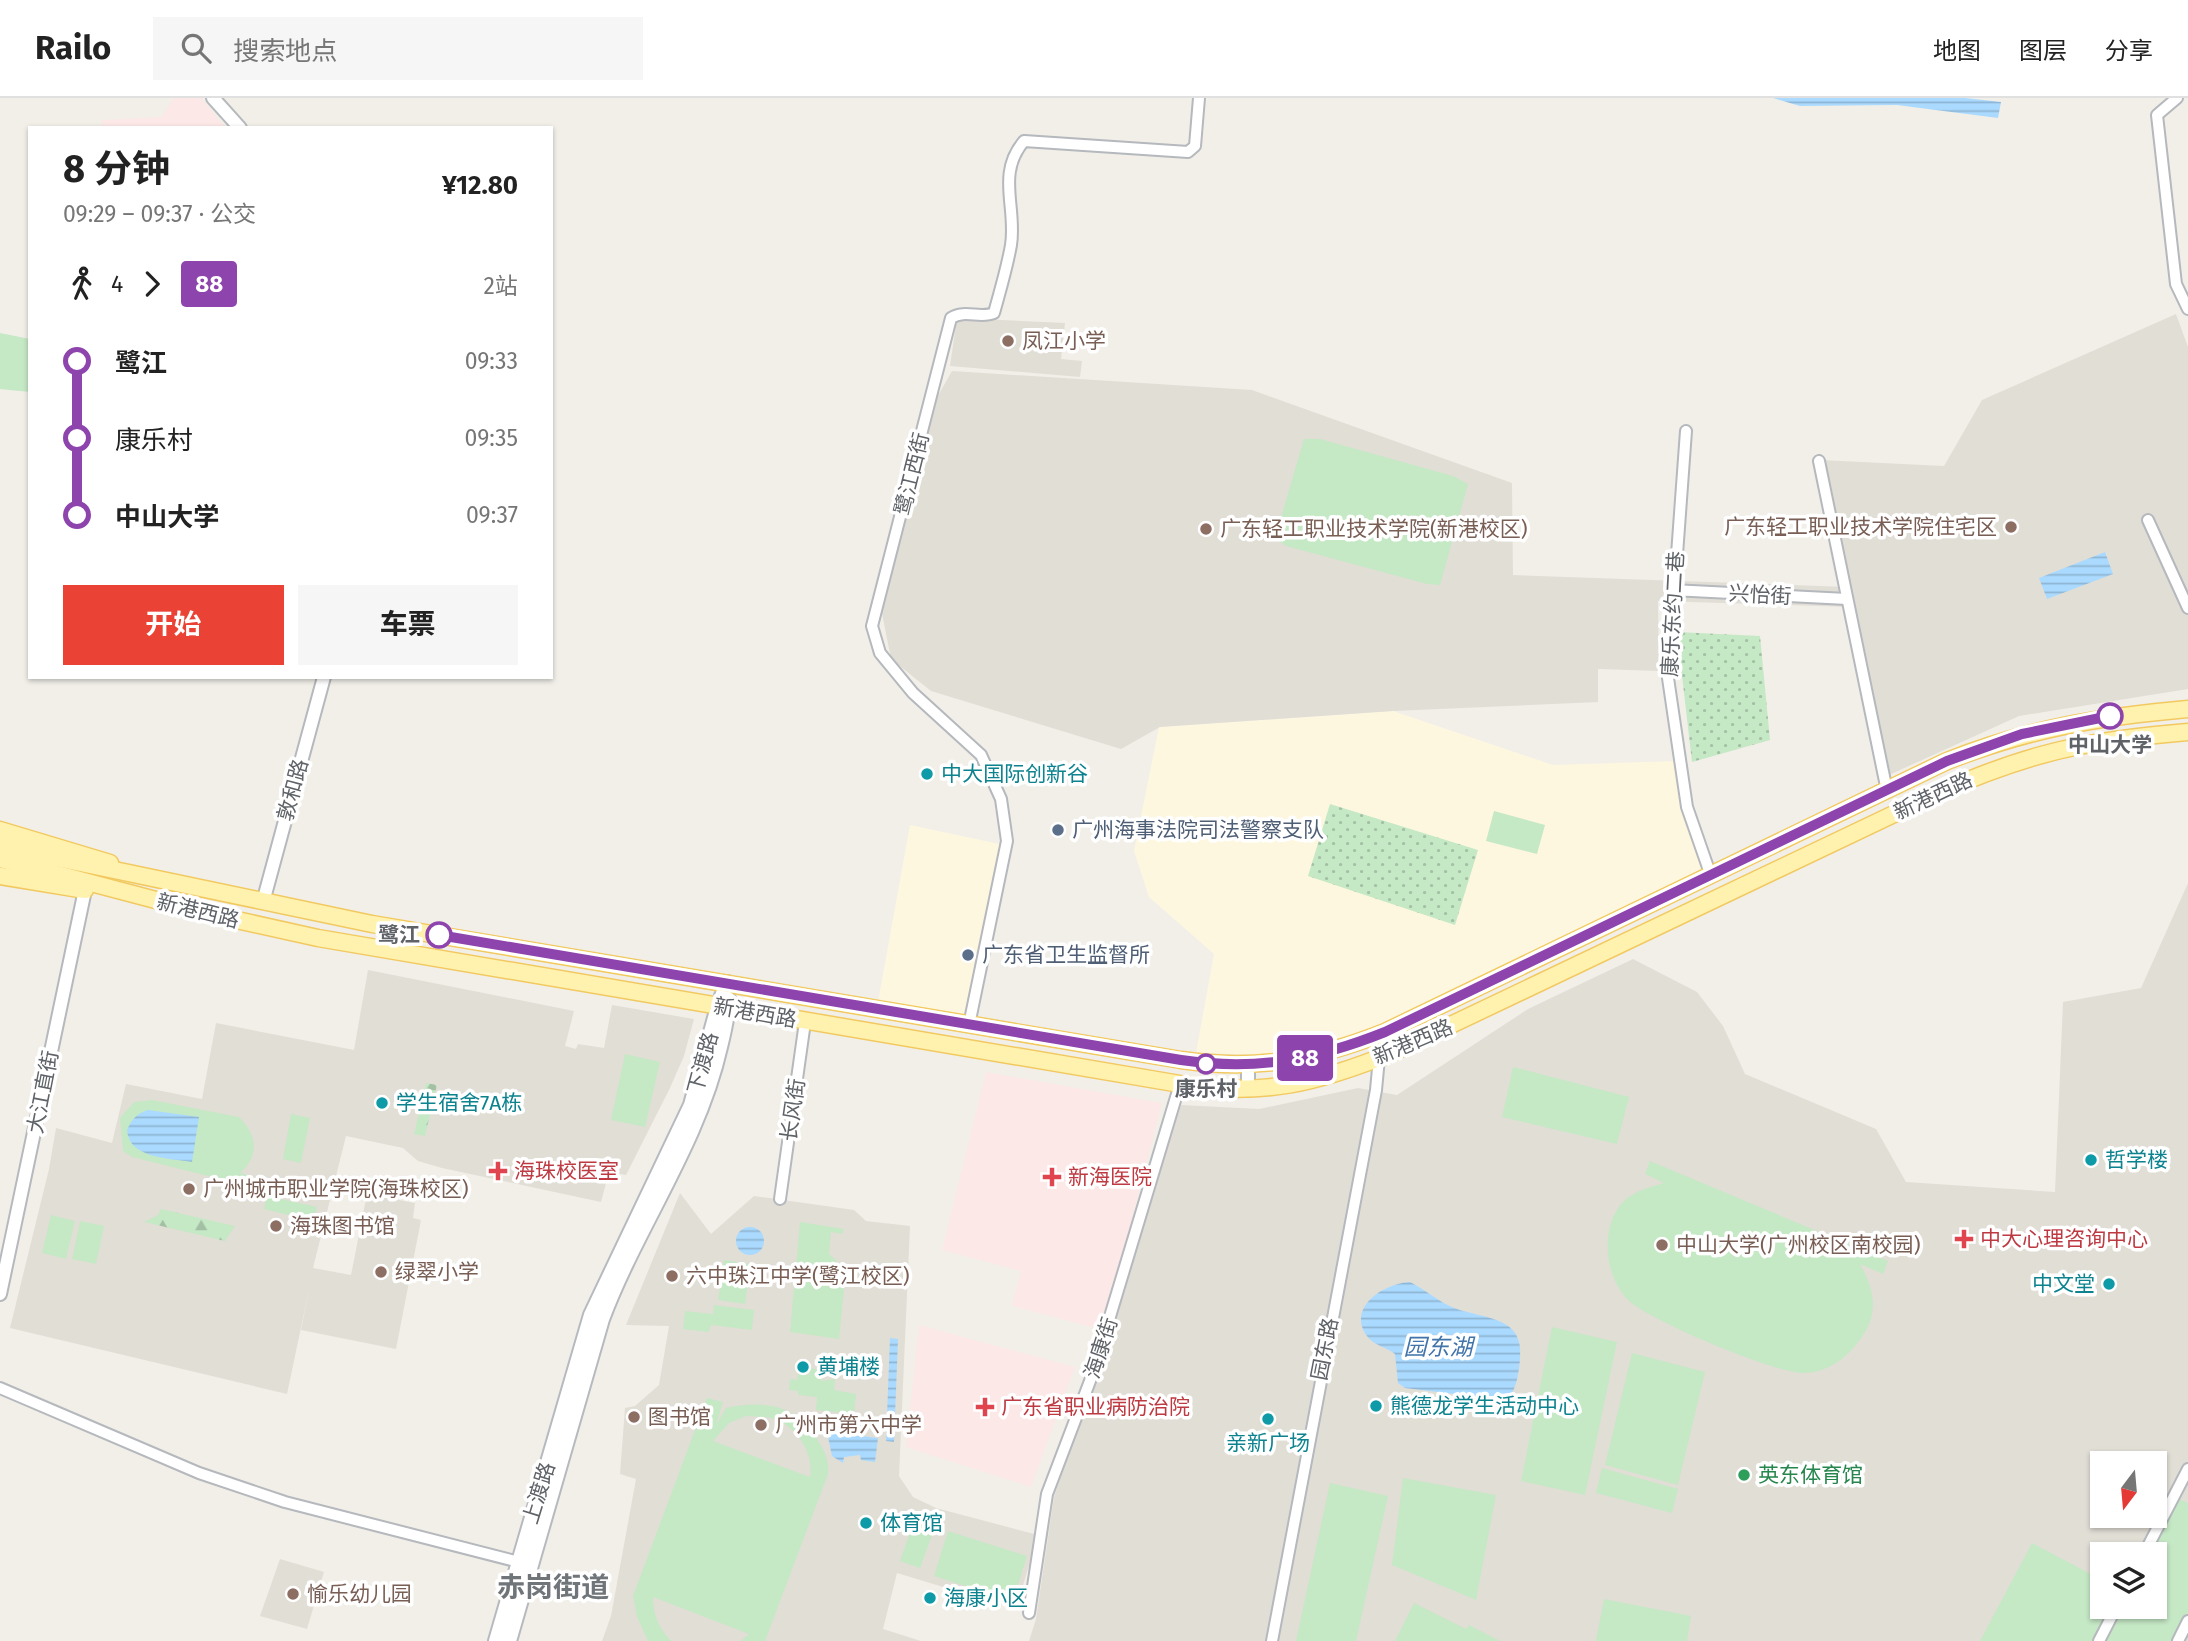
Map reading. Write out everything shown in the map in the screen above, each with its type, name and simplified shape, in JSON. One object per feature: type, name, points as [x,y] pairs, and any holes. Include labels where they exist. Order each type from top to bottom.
[{"type":"main road","name":"新港西路","points":[[0,846],[399,929],[1181,1060],[1248,1066],[1301,1059],[1364,1040],[1494,982],[1947,761],[2022,734],[2096,718],[2188,709]]},
{"type":"main road","name":"新港西路","points":[[0,859],[318,938],[1180,1084],[1248,1090],[1312,1080],[1379,1058],[1938,793],[2007,763],[2106,739],[2188,732]]},
{"type":"main road","points":[[0,830],[78,851],[141,876]]},
{"type":"main road","points":[[0,876],[85,890],[133,894]]},
{"type":"main road","points":[[664,996],[668,972]]},
{"type":"main road","name":"下渡路","points":[[588,1347],[601,1289],[691,1105],[723,1007],[727,983]]},
{"type":"main road","name":"上渡路","points":[[496,1641],[588,1347]]},
{"type":"main road","name":"上渡路","points":[[509,1641],[588,1347]]},
{"type":"street","points":[[213,98],[238,126]]},
{"type":"street","name":"鹭江西街","points":[[969,1025],[1007,841],[1001,799],[981,755],[913,693],[880,653],[872,626],[951,318],[959,313],[989,316],[994,313],[1012,242],[1008,177],[1012,154],[1024,141],[1188,152],[1195,146],[1199,98]]},
{"type":"street","points":[[2177,98],[2157,114],[2176,284],[2188,309]]},
{"type":"street","name":"康乐东约二巷","points":[[1686,431],[1672,590],[1668,678],[1687,807],[1711,877]]},
{"type":"street","points":[[1819,460],[1887,791]]},
{"type":"street","points":[[2148,520],[2188,608]]},
{"type":"street","name":"兴怡街","points":[[1672,590],[1847,599]]},
{"type":"street","name":"敦和路","points":[[263,902],[323,679]]},
{"type":"street","name":"大江直街","points":[[0,1294],[85,890]]},
{"type":"street","points":[[1494,982],[1504,1001]]},
{"type":"street","points":[[751,1012],[755,988]]},
{"type":"street","name":"长风街","points":[[780,1199],[805,1022]]},
{"type":"street","name":"园东路","points":[[1272,1641],[1376,1090],[1379,1058]]},
{"type":"street","points":[[1248,1066],[1248,1090]]},
{"type":"street","name":"海康街","points":[[1029,1613],[1047,1494],[1105,1336],[1180,1084]]},
{"type":"street","points":[[0,1388],[199,1473],[285,1502],[519,1562]]},
{"type":"street","points":[[2150,1542],[2188,1469]]},
{"type":"street","points":[[2099,1641],[2110,1619]]},
{"type":"street","points":[[2178,1641],[2188,1621]]},
{"type":"shaded area","points":[[174,98],[201,98],[224,126],[101,126],[102,120],[161,117]]},
{"type":"shaded area","name":"广东轻工职业技术学院(新港校区)","points":[[2176,314],[2188,347],[2188,689],[2019,716],[1889,775],[1851,607],[1658,601],[1659,671],[1598,669],[1598,702],[1393,711],[1160,727],[1121,749],[931,691],[891,659],[881,608],[923,422],[952,371],[1252,390],[1512,483],[1513,575],[1847,587],[1820,460],[1944,466],[1982,400]]},
{"type":"shaded area","name":"凤江小学","points":[[957,318],[1065,323],[1061,359],[1082,361],[1080,377],[950,366]]},
{"type":"shaded area","points":[[1393,711],[1553,765],[1677,761],[1706,871],[1361,1035],[1294,1056],[1196,1053],[1214,954],[1149,897],[1134,851],[1159,727]]},
{"type":"shaded area","points":[[910,825],[1004,845],[969,1018],[878,1002]]},
{"type":"shaded area","name":"中山大学(广州校区南校园)","points":[[2188,883],[2188,1641],[1029,1641],[1036,1619],[1054,1497],[1181,1105],[1259,1109],[1358,1088],[1397,1095],[1528,1009],[1633,959],[1697,992],[1723,1026],[1745,1074],[1876,1129],[1906,1182],[2055,1192],[2063,1002],[2141,988]]},
{"type":"shaded area","name":"广州城市职业学院(海珠校区)","points":[[368,970],[574,1011],[565,1046],[576,1049],[578,1044],[604,1048],[612,1005],[694,1019],[684,1056],[626,1175],[609,1172],[601,1202],[442,1168],[418,1161],[403,1148],[346,1136],[313,1268],[351,1275],[367,1194],[415,1203],[413,1218],[421,1220],[396,1349],[301,1330],[311,1280],[287,1394],[10,1328],[49,1169],[56,1128],[112,1143],[126,1084],[202,1099],[216,1023],[354,1050]]},
{"type":"shaded area","name":"新海医院","points":[[986,1072],[1162,1103],[1103,1330],[1012,1306],[1021,1271],[942,1250]]},
{"type":"shaded area","name":"广州市第六中学","points":[[680,1193],[711,1234],[754,1196],[854,1210],[866,1221],[910,1226],[899,1476],[913,1497],[936,1508],[1038,1535],[1016,1609],[897,1573],[883,1629],[921,1641],[602,1641],[611,1616],[636,1479],[620,1474],[625,1408],[635,1406],[659,1385],[669,1326],[626,1325]]},
{"type":"shaded area","name":"广东省职业病防治院","points":[[919,1325],[1075,1367],[1031,1487],[906,1447]]},
{"type":"shaded area","name":"愉乐幼儿园","points":[[280,1559],[324,1572],[307,1629],[260,1616]]},
{"type":"green space","points":[[0,333],[28,339],[28,392],[0,389]]},
{"type":"green space","points":[[1304,439],[1320,439],[1453,476],[1468,484],[1440,585],[1427,584],[1286,546],[1275,538]]},
{"type":"green space","points":[[1677,632],[1760,636],[1770,740],[1692,762]]},
{"type":"green space","points":[[1330,804],[1478,850],[1455,925],[1308,876]]},
{"type":"green space","points":[[1494,811],[1545,825],[1537,854],[1486,841]]},
{"type":"green space","points":[[625,1054],[660,1062],[645,1127],[611,1120]]},
{"type":"green space","points":[[1513,1067],[1629,1097],[1617,1144],[1502,1117]]},
{"type":"green space","points":[[426,1083],[437,1085],[425,1136],[414,1134]]},
{"type":"green space","points":[[152,1100],[239,1117],[250,1131],[254,1145],[251,1159],[240,1173],[251,1176],[248,1186],[132,1157],[123,1151],[120,1118],[134,1102]]},
{"type":"green space","points":[[291,1114],[310,1118],[301,1163],[283,1159]]},
{"type":"green space","points":[[1650,1161],[1888,1261],[1883,1274],[1860,1264],[1869,1283],[1873,1310],[1867,1328],[1850,1351],[1822,1370],[1805,1373],[1790,1371],[1714,1345],[1662,1321],[1629,1301],[1621,1291],[1610,1267],[1610,1226],[1626,1199],[1636,1192],[1664,1183],[1645,1174]]},
{"type":"green space","points":[[267,1196],[317,1207],[314,1221],[264,1209]]},
{"type":"green space","points":[[161,1209],[235,1226],[225,1241],[144,1222],[158,1215]]},
{"type":"green space","points":[[51,1215],[75,1221],[66,1259],[42,1253]]},
{"type":"green space","points":[[80,1221],[104,1226],[96,1264],[72,1259]]},
{"type":"green space","points":[[800,1222],[844,1229],[842,1234],[831,1232],[829,1254],[846,1270],[839,1339],[790,1332]]},
{"type":"green space","points":[[724,1260],[751,1264],[745,1304],[718,1300]]},
{"type":"green space","points":[[714,1305],[754,1310],[752,1330],[711,1325],[709,1332],[683,1329],[685,1311],[713,1314]]},
{"type":"green space","points":[[1552,1327],[1617,1342],[1585,1495],[1521,1481]]},
{"type":"green space","points":[[1632,1353],[1705,1372],[1678,1485],[1605,1465]]},
{"type":"green space","points":[[809,1368],[822,1370],[821,1381],[835,1379],[834,1390],[856,1394],[854,1414],[816,1410],[817,1397],[798,1395],[798,1391],[789,1390],[790,1379],[797,1380],[798,1374],[809,1375]]},
{"type":"green space","points":[[707,1398],[723,1402],[716,1425],[726,1408],[765,1405],[789,1412],[809,1427],[826,1455],[828,1474],[765,1641],[741,1641],[749,1634],[653,1597],[658,1621],[671,1641],[648,1641],[637,1617],[633,1596]],"holes":[[[746,1416],[774,1419],[790,1428],[807,1451],[810,1477],[713,1441],[729,1423]]]},
{"type":"green space","points":[[1602,1468],[1678,1489],[1672,1513],[1596,1493]]},
{"type":"green space","points":[[1403,1478],[1496,1495],[1476,1600],[1392,1565]]},
{"type":"green space","points":[[1330,1483],[1388,1496],[1356,1641],[1296,1641]]},
{"type":"green space","points":[[2177,1498],[2188,1503],[2188,1613],[2174,1641],[2101,1641],[2113,1619],[2167,1619],[2167,1542],[2153,1542],[2161,1528],[2167,1528],[2167,1517]]},
{"type":"green space","points":[[916,1516],[936,1524],[920,1568],[900,1561]]},
{"type":"green space","points":[[948,1531],[1027,1556],[1013,1601],[934,1576]]},
{"type":"green space","points":[[2032,1543],[2090,1574],[2090,1619],[2106,1619],[2094,1641],[1980,1641]]},
{"type":"green space","points":[[1604,1599],[1691,1616],[1687,1641],[1596,1641]]},
{"type":"green space","points":[[1414,1603],[1466,1629],[1469,1625],[1500,1641],[1395,1641]]},
{"type":"water","points":[[1773,98],[1965,98],[2001,102],[1998,118],[1897,105],[1800,106]]},
{"type":"water","points":[[2105,552],[2113,574],[2047,599],[2039,578]]},
{"type":"water","points":[[148,1110],[199,1117],[192,1162],[143,1152],[129,1140],[127,1130],[131,1123],[140,1113]]},
{"type":"water","points":[[750,1227],[760,1231],[764,1241],[760,1251],[750,1255],[740,1251],[736,1241],[740,1231]]},
{"type":"water","name":"园东湖","points":[[1410,1282],[1451,1306],[1491,1318],[1510,1327],[1520,1345],[1518,1373],[1511,1395],[1495,1399],[1405,1388],[1398,1383],[1395,1354],[1367,1336],[1361,1315],[1365,1306],[1380,1292],[1400,1283]]},
{"type":"water","points":[[890,1338],[898,1339],[894,1442],[886,1441]]},
{"type":"water","points":[[827,1432],[878,1438],[875,1462],[861,1460],[860,1455],[844,1457],[843,1463],[832,1456]]},
{"type":"bus line","name":"88","points":[[439,935],[1181,1060],[1248,1066],[1282,1063],[1321,1054],[1385,1032],[1494,982],[1947,761],[2022,734],[2110,716]]},
{"type":"place","name":"凤江小学","points":[[1008,341]]},
{"type":"place","name":"广东轻工职业技术学院住宅区","points":[[2011,527]]},
{"type":"place","name":"广东轻工职业技术学院(新港校区)","points":[[1206,529]]},
{"type":"place","name":"中山大学","points":[[2110,716]]},
{"type":"place","name":"中大国际创新谷","points":[[927,774]]},
{"type":"place","name":"广州海事法院司法警察支队","points":[[1058,830]]},
{"type":"place","name":"鹭江","points":[[439,935]]},
{"type":"place","name":"广东省卫生监督所","points":[[968,955]]},
{"type":"place","name":"康乐村","points":[[1206,1064]]},
{"type":"place","name":"学生宿舍7A栋","points":[[382,1103]]},
{"type":"place","name":"哲学楼","points":[[2091,1160]]},
{"type":"place","name":"海珠校医室","points":[[498,1171]]},
{"type":"place","name":"新海医院","points":[[1052,1177]]},
{"type":"place","name":"广州城市职业学院(海珠校区)","points":[[189,1189]]},
{"type":"place","name":"海珠图书馆","points":[[276,1226]]},
{"type":"place","name":"中大心理咨询中心","points":[[1964,1239]]},
{"type":"place","name":"中山大学(广州校区南校园)","points":[[1662,1245]]},
{"type":"place","name":"绿翠小学","points":[[381,1272]]},
{"type":"place","name":"六中珠江中学(鹭江校区)","points":[[672,1276]]},
{"type":"place","name":"中文堂","points":[[2109,1284]]},
{"type":"place","name":"黄埔楼","points":[[803,1367]]},
{"type":"place","name":"熊德龙学生活动中心","points":[[1376,1406]]},
{"type":"place","name":"广东省职业病防治院","points":[[985,1407]]},
{"type":"place","name":"图书馆","points":[[634,1417]]},
{"type":"place","name":"亲新广场","points":[[1268,1419]]},
{"type":"place","name":"广州市第六中学","points":[[761,1425]]},
{"type":"place","name":"英东体育馆","points":[[1744,1475]]},
{"type":"place","name":"体育馆","points":[[866,1523]]},
{"type":"place","name":"愉乐幼儿园","points":[[293,1594]]},
{"type":"place","name":"海康小区","points":[[930,1598]]},
{"type":"district","name":"赤岗街道","points":[[553,1587]]}]
